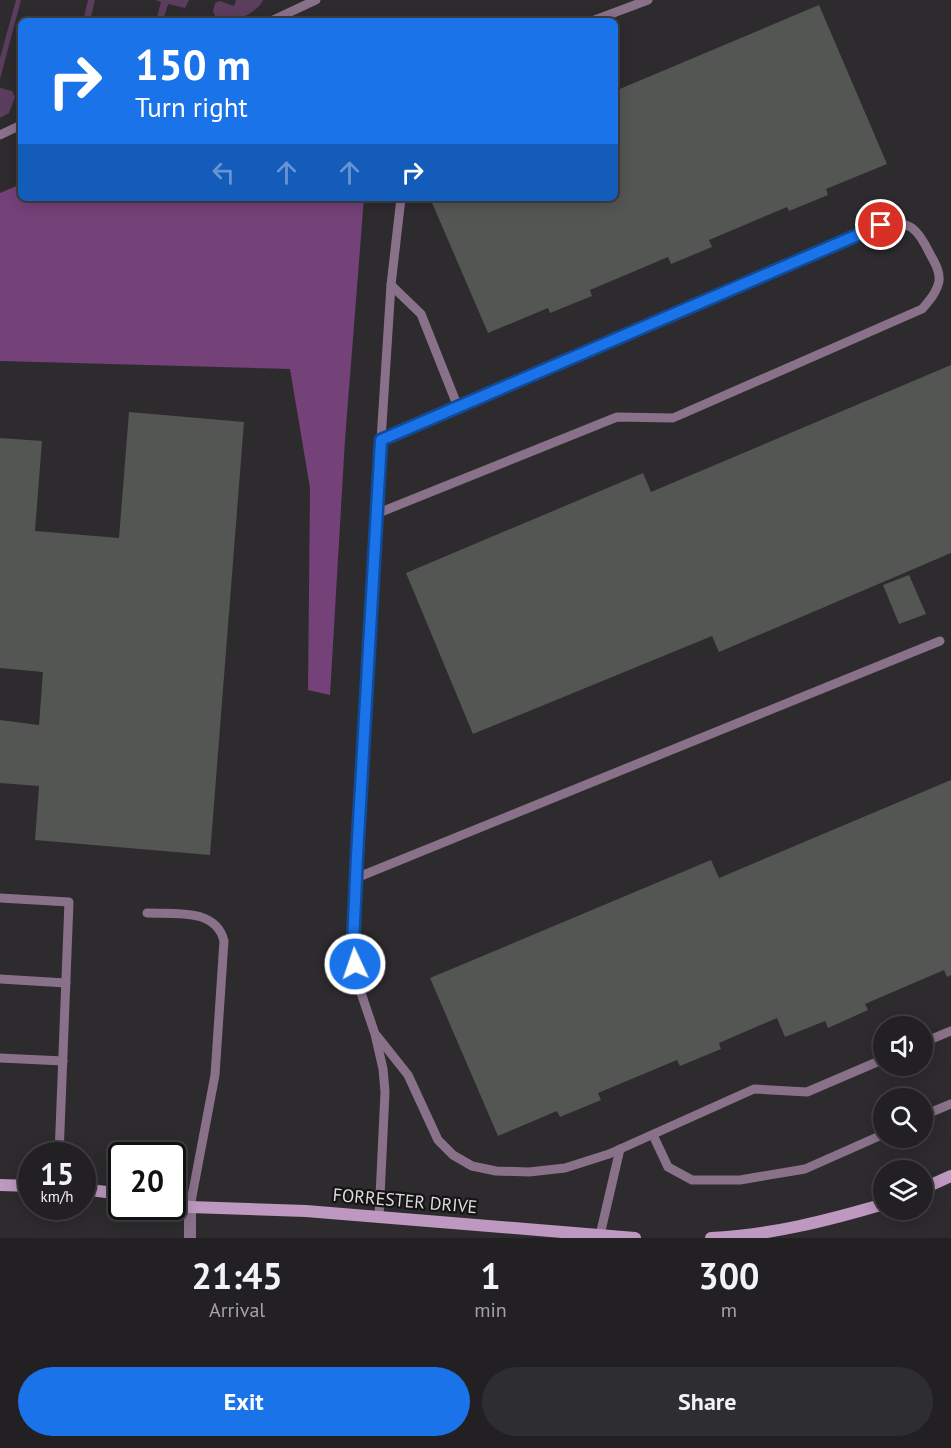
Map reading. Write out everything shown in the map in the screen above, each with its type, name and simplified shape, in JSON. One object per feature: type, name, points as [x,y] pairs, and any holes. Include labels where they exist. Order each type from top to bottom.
[{"type":"street","points":[[933,1184],[951,1176]]},
{"type":"street","points":[[0,1185],[18,1186]]},
{"type":"street","name":"FORRESTER DRIVE","points":[[186,1206],[306,1211],[635,1238]]},
{"type":"street","points":[[190,1207],[190,1238]]},
{"type":"street","points":[[711,1238],[742,1236],[815,1225],[873,1207]]},
{"type":"lane","points":[[277,18],[316,0]]},
{"type":"lane","points":[[600,18],[648,0]]},
{"type":"lane","points":[[0,135],[18,126]]},
{"type":"lane","points":[[379,1217],[386,1092],[375,1035],[357,984],[353,944],[376,514],[391,285],[401,201]]},
{"type":"lane","points":[[376,514],[616,417],[673,418],[684,414],[922,309],[932,299],[939,281],[938,270],[921,234],[909,226],[896,222],[881,225],[381,440]]},
{"type":"lane","points":[[391,285],[421,314],[458,407]]},
{"type":"lane","points":[[356,878],[940,641]]},
{"type":"lane","points":[[0,898],[69,902],[60,1142]]},
{"type":"lane","points":[[147,912],[206,916],[221,929],[224,941],[214,1075],[190,1207]]},
{"type":"lane","points":[[0,979],[66,983]]},
{"type":"lane","points":[[933,1038],[951,1030]]},
{"type":"lane","points":[[375,1035],[408,1075],[438,1140],[453,1155],[472,1166],[495,1171],[529,1172],[565,1168],[620,1149],[754,1089],[807,1092],[873,1064]]},
{"type":"lane","points":[[0,1058],[63,1061]]},
{"type":"lane","points":[[933,1111],[951,1104]]},
{"type":"lane","points":[[653,1135],[668,1167],[692,1180],[740,1180],[805,1168],[873,1139]]},
{"type":"lane","points":[[600,1235],[620,1149]]},
{"type":"shaded area","points":[[16,0],[21,0],[0,79],[0,58]]},
{"type":"shaded area","points":[[88,0],[95,0],[91,18],[84,18]]},
{"type":"shaded area","points":[[155,0],[189,0],[185,8],[168,4],[164,18],[157,18],[161,2]]},
{"type":"shaded area","points":[[236,0],[263,0],[255,10],[240,18],[216,18],[213,12],[215,3],[220,1],[234,6]]},
{"type":"shaded area","points":[[0,88],[12,91],[15,97],[9,113],[0,118]]},
{"type":"shaded area","points":[[18,185],[18,201],[364,201],[345,440],[330,695],[308,690],[310,488],[290,369],[0,361],[0,193]]},
{"type":"building","points":[[819,5],[887,164],[826,189],[828,195],[789,211],[787,207],[709,240],[712,247],[671,264],[668,257],[590,290],[592,296],[550,313],[548,308],[488,333],[431,201],[618,201],[618,90]]},
{"type":"building","points":[[951,365],[951,553],[719,652],[712,636],[473,734],[406,573],[643,473],[651,492]]},
{"type":"building","points":[[129,412],[244,422],[210,855],[35,840],[39,786],[0,783],[0,720],[39,725],[43,672],[0,668],[0,438],[42,441],[35,531],[119,538]]},
{"type":"building","points":[[909,575],[926,614],[899,624],[883,585]]},
{"type":"building","points":[[951,780],[951,975],[947,977],[944,970],[865,1004],[868,1010],[828,1028],[825,1021],[785,1037],[777,1018],[719,1043],[721,1049],[680,1066],[677,1060],[598,1093],[601,1100],[560,1117],[557,1111],[498,1136],[430,978],[711,860],[719,878]]},
{"type":"route","points":[[355,964],[353,944],[357,856],[381,440],[881,225]]}]
